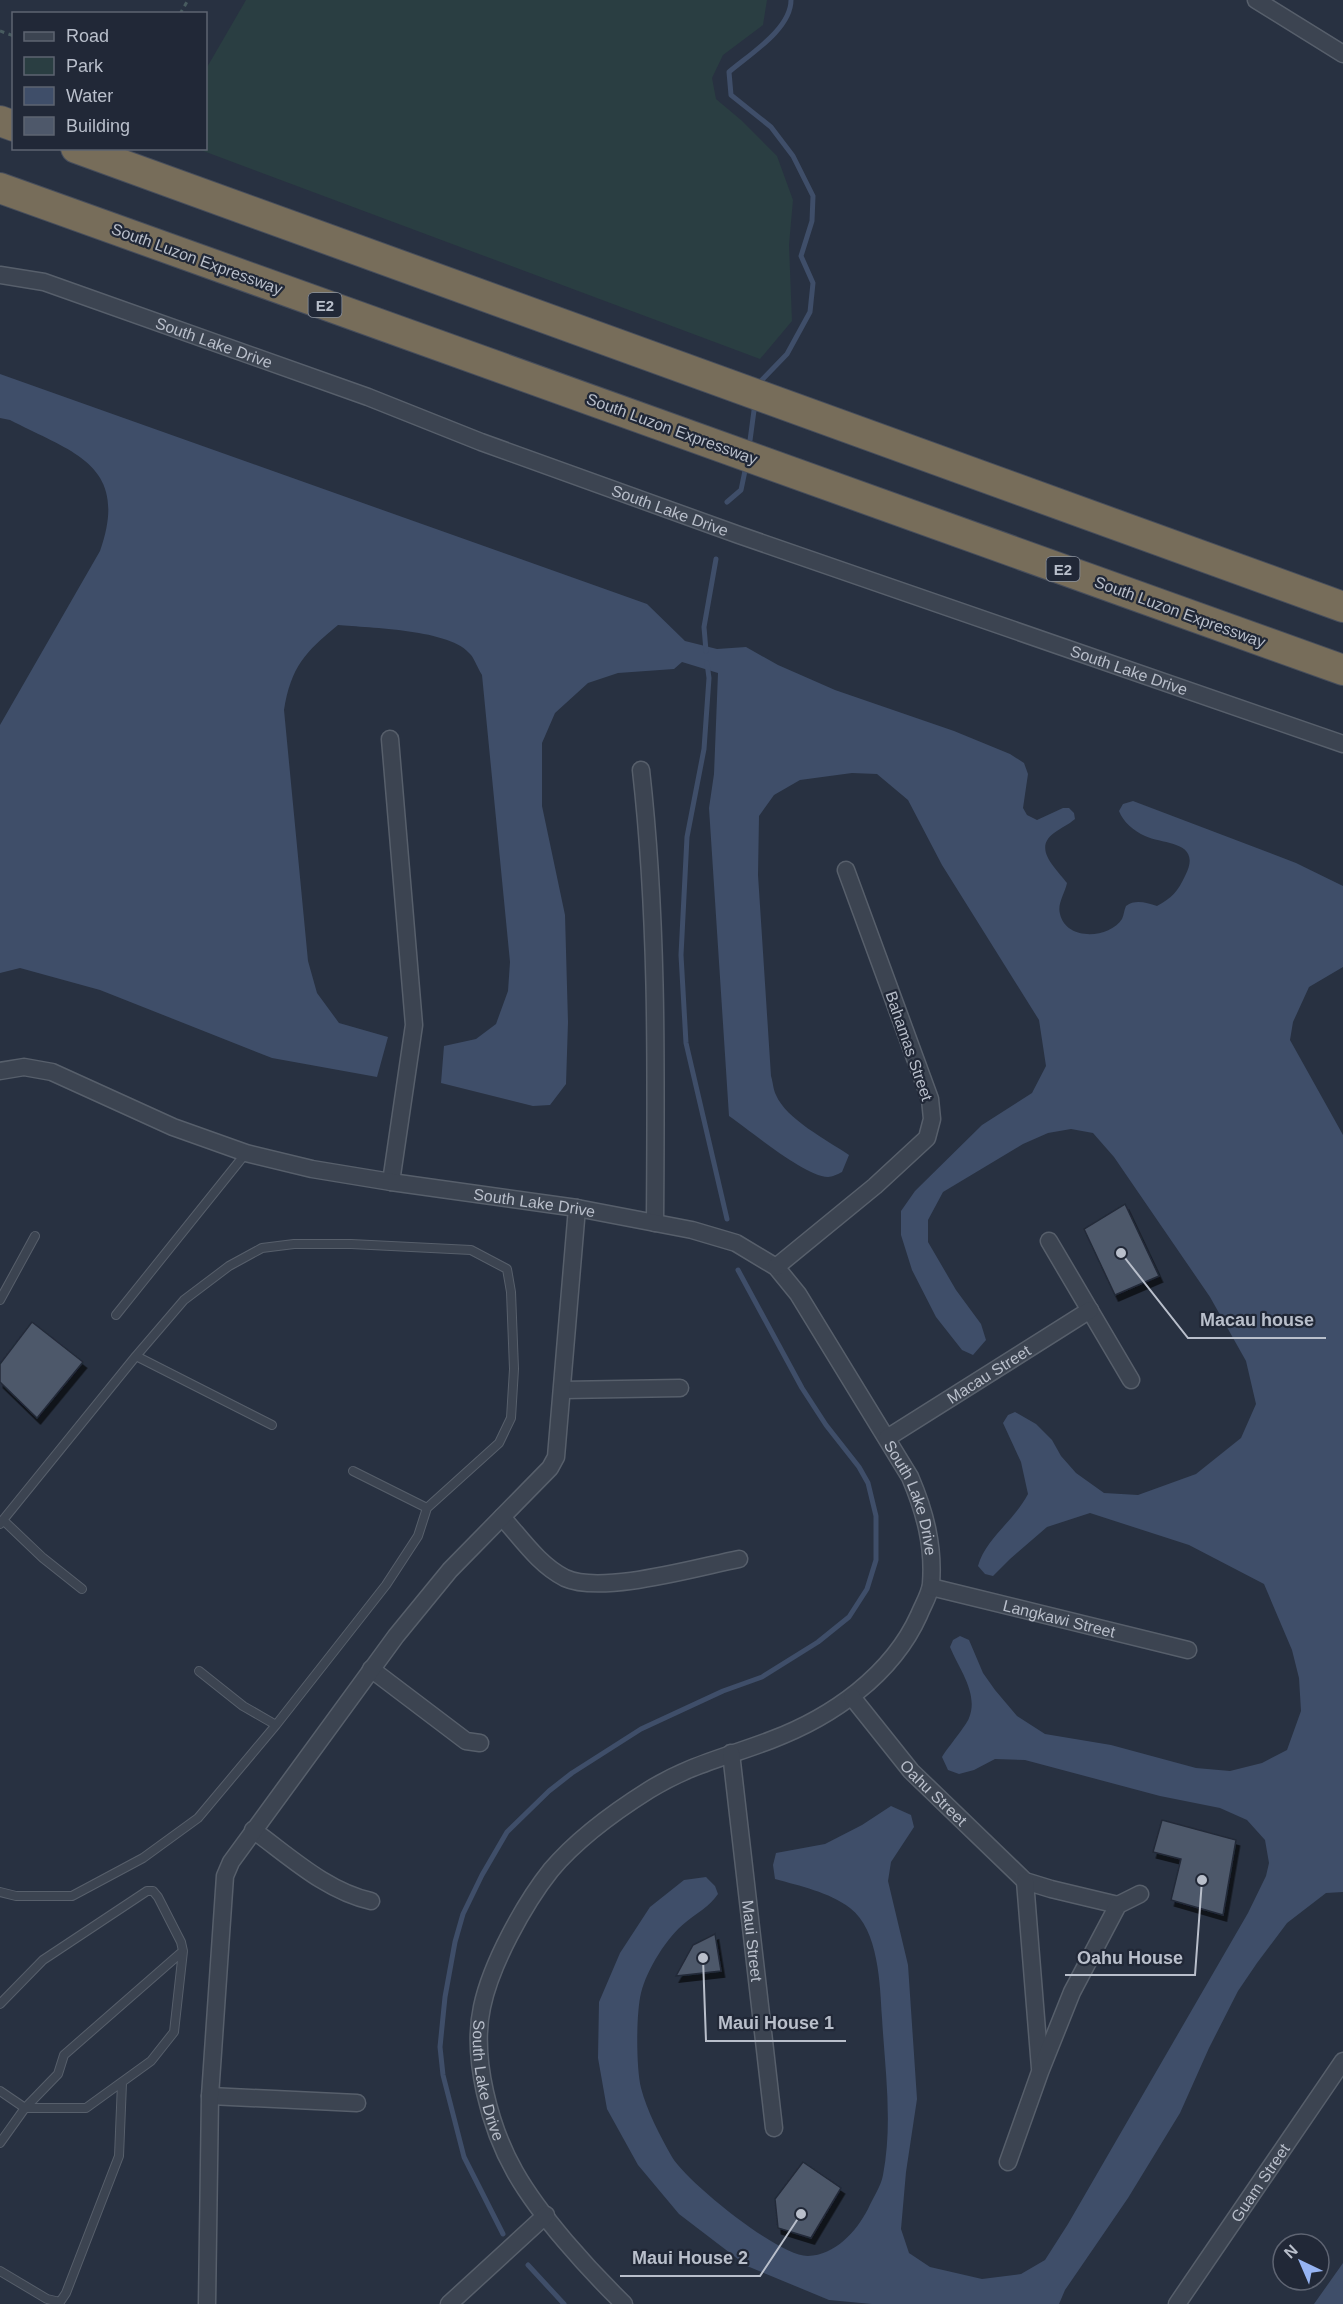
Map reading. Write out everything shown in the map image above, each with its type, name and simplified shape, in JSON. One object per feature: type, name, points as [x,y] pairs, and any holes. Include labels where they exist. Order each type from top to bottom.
[{"type":"highway","points":[[82,150],[1343,607]]},
{"type":"highway","name":"South Luzon Expressway","points":[[0,188],[1343,670]]},
{"type":"street","points":[[1256,0],[1343,54]]},
{"type":"street","name":"South Lake Drive","points":[[0,275],[44,282],[368,397],[739,535],[1343,744]]},
{"type":"street","points":[[390,739],[414,1025],[391,1182]]},
{"type":"street","points":[[641,770],[648,834],[654,1006],[655,1223]]},
{"type":"street","name":"Bahamas Street","points":[[776,1267],[875,1186],[927,1138],[932,1119],[930,1099],[846,870]]},
{"type":"street","name":"South Lake Drive","points":[[0,1071],[24,1067],[52,1072],[173,1127],[246,1153],[391,1182],[577,1208],[692,1230],[736,1244],[776,1267],[798,1294],[910,1477],[922,1505],[930,1539],[931,1587],[905,1641],[889,1662],[852,1697],[773,1740],[695,1765],[651,1789],[580,1840],[552,1870],[520,1916],[501,1954],[482,2008],[479,2048],[484,2085],[494,2125],[515,2173],[601,2282],[624,2304]]},
{"type":"street","points":[[207,2304],[210,2096],[225,1876],[231,1862],[253,1830],[371,1669],[450,1570],[550,1468],[556,1457],[577,1208]]},
{"type":"street","points":[[1049,1241],[1131,1380]]},
{"type":"street","name":"Macau Street","points":[[887,1438],[1090,1311]]},
{"type":"street","points":[[563,1390],[680,1388]]},
{"type":"street","points":[[502,1517],[547,1567],[567,1579],[595,1583],[630,1580],[739,1559]]},
{"type":"street","name":"Langkawi Street","points":[[931,1587],[1188,1650]]},
{"type":"street","points":[[371,1669],[466,1741],[480,1743]]},
{"type":"street","name":"Oahu Street","points":[[852,1697],[911,1771],[1025,1881]]},
{"type":"street","name":"Maui Street","points":[[731,1753],[774,2128]]},
{"type":"street","points":[[253,1830],[333,1887],[354,1897],[371,1900]]},
{"type":"street","points":[[1040,2072],[1025,1881],[1118,1905]]},
{"type":"street","points":[[1008,2162],[1072,1992],[1118,1905],[1140,1894]]},
{"type":"street","name":"Guam Street","points":[[1177,2304],[1343,2061]]},
{"type":"street","points":[[210,2096],[357,2103]]},
{"type":"street","points":[[449,2304],[546,2215]]},
{"type":"lane","points":[[116,1315],[246,1153]]},
{"type":"lane","points":[[0,1300],[35,1236]]},
{"type":"lane","points":[[0,1892],[16,1896],[72,1896],[143,1858],[198,1818],[276,1725],[386,1586],[418,1536],[427,1508],[499,1443],[511,1418],[514,1368],[511,1292],[507,1269],[471,1251],[351,1244],[294,1244],[262,1248],[229,1266],[184,1300],[1,1522],[82,1589]]},
{"type":"lane","points":[[136,1356],[272,1425]]},
{"type":"lane","points":[[353,1471],[427,1508]]},
{"type":"lane","points":[[199,1671],[243,1706],[276,1725]]},
{"type":"lane","points":[[0,2004],[43,1960],[147,1891],[153,1891],[159,1897],[181,1942],[183,1951],[174,2032],[159,2053],[86,2108],[25,2108],[0,2091]]},
{"type":"lane","points":[[0,2142],[25,2108],[58,2074],[64,2055],[183,1951]]},
{"type":"lane","points":[[0,2271],[47,2299],[60,2302],[66,2293],[119,2156],[122,2083]]},
{"type":"green space","points":[[246,0],[767,0],[763,25],[723,55],[712,78],[716,99],[777,156],[793,200],[789,245],[792,321],[760,359],[201,150],[207,150],[207,67]]},
{"type":"water","points":[[0,374],[647,604],[685,641],[717,649],[746,647],[778,665],[835,690],[954,731],[1010,754],[1024,763],[1028,774],[1023,808],[1027,815],[1037,820],[1063,808],[1069,808],[1074,813],[1075,819],[1054,833],[1045,846],[1048,859],[1067,883],[1060,902],[1060,914],[1070,929],[1079,933],[1098,933],[1116,926],[1122,919],[1126,906],[1130,904],[1141,902],[1157,906],[1174,894],[1185,876],[1189,865],[1186,850],[1141,834],[1123,819],[1119,811],[1123,804],[1133,801],[1296,863],[1343,886],[1343,967],[1309,987],[1293,1022],[1290,1040],[1343,1135],[1343,1892],[1326,1893],[1287,1923],[1257,1963],[1238,1991],[1180,2113],[1128,2198],[1065,2290],[1059,2304],[872,2304],[829,2300],[747,2266],[679,2214],[638,2165],[607,2109],[598,2058],[599,2002],[620,1953],[650,1907],[684,1880],[706,1877],[715,1886],[718,1894],[707,1906],[679,1928],[665,1945],[648,1974],[641,1993],[637,2054],[639,2079],[644,2097],[654,2123],[672,2157],[714,2200],[756,2232],[794,2253],[808,2256],[818,2255],[836,2247],[851,2234],[868,2209],[882,2179],[886,2155],[887,2096],[879,1974],[872,1944],[860,1918],[842,1902],[804,1887],[775,1879],[773,1865],[776,1853],[825,1844],[862,1825],[891,1806],[911,1815],[914,1827],[891,1862],[888,1881],[908,1965],[917,2099],[906,2172],[901,2229],[909,2253],[930,2267],[982,2279],[1021,2274],[1045,2260],[1248,1913],[1266,1876],[1269,1863],[1265,1840],[1247,1820],[1220,1808],[1160,1796],[1025,1760],[995,1759],[974,1770],[959,1774],[948,1770],[942,1757],[967,1722],[972,1700],[963,1673],[950,1647],[953,1640],[960,1636],[969,1640],[983,1673],[995,1690],[1017,1716],[1045,1734],[1111,1745],[1196,1768],[1230,1771],[1262,1763],[1287,1750],[1301,1711],[1299,1678],[1292,1650],[1264,1584],[1189,1545],[1090,1513],[1047,1527],[993,1576],[985,1574],[978,1566],[987,1547],[1028,1494],[1021,1462],[1003,1423],[1008,1415],[1015,1412],[1036,1424],[1052,1440],[1061,1456],[1076,1473],[1104,1493],[1138,1495],[1196,1474],[1241,1438],[1256,1404],[1246,1361],[1210,1297],[1114,1157],[1093,1133],[1071,1129],[1048,1133],[1023,1144],[943,1192],[928,1220],[928,1242],[956,1290],[981,1324],[986,1340],[973,1355],[962,1350],[936,1317],[912,1270],[901,1235],[901,1211],[915,1191],[982,1125],[1032,1093],[1046,1066],[1039,1020],[942,865],[908,800],[877,774],[852,773],[800,780],[774,795],[759,816],[758,875],[771,1076],[781,1104],[798,1121],[849,1155],[842,1172],[828,1177],[818,1175],[778,1152],[729,1116],[709,808],[714,774],[718,673],[682,662],[674,669],[618,673],[588,683],[555,713],[542,743],[542,806],[565,915],[568,1022],[566,1084],[550,1105],[533,1106],[441,1083],[444,1046],[476,1039],[496,1024],[508,991],[510,962],[482,675],[471,655],[461,646],[429,635],[338,625],[308,652],[295,671],[284,710],[308,961],[317,993],[339,1023],[388,1037],[377,1077],[272,1058],[100,990],[20,968],[0,973],[0,725],[100,551],[107,522],[108,499],[102,480],[75,453],[10,420],[0,418]]},
{"type":"water","points":[[1343,2263],[1343,2304],[1314,2304],[1322,2292],[1331,2292],[1331,2280]]},
{"type":"building","points":[[1125,1204],[1159,1276],[1115,1295],[1084,1229]]},
{"type":"building","points":[[32,1322],[83,1362],[37,1418],[0,1382],[0,1364]]},
{"type":"building","points":[[1162,1820],[1236,1840],[1223,1915],[1171,1900],[1181,1859],[1153,1852]]},
{"type":"building","points":[[715,1934],[721,1971],[676,1976],[693,1945]]},
{"type":"building","points":[[803,2162],[841,2188],[811,2238],[778,2228],[775,2199]]},
{"type":"waterway","points":[[757,385],[787,354],[810,312],[813,283],[801,256],[812,221],[813,196],[793,156],[771,127],[731,95],[729,72],[777,31],[789,11],[791,0]]},
{"type":"waterway","points":[[749,448],[755,403]]},
{"type":"waterway","points":[[727,502],[741,490],[746,466]]},
{"type":"waterway","points":[[706,651],[704,627],[716,559]]},
{"type":"waterway","points":[[707,663],[709,678],[704,749],[687,837],[681,955],[686,1043],[727,1219]]},
{"type":"waterway","points":[[503,2234],[464,2157],[443,2075],[440,2047],[445,1997],[455,1942],[463,1914],[482,1875],[507,1832],[549,1791],[572,1773],[641,1729],[723,1691],[762,1677],[818,1642],[849,1617],[867,1589],[876,1560],[876,1516],[868,1483],[802,1388],[738,1270]]},
{"type":"waterway","points":[[528,2265],[564,2304]]},
{"type":"place","name":"Macau house","points":[[1121,1253]]},
{"type":"place","name":"Oahu House","points":[[1202,1880]]},
{"type":"place","name":"Maui House 1","points":[[703,1958]]},
{"type":"place","name":"Maui House 2","points":[[801,2214]]}]
